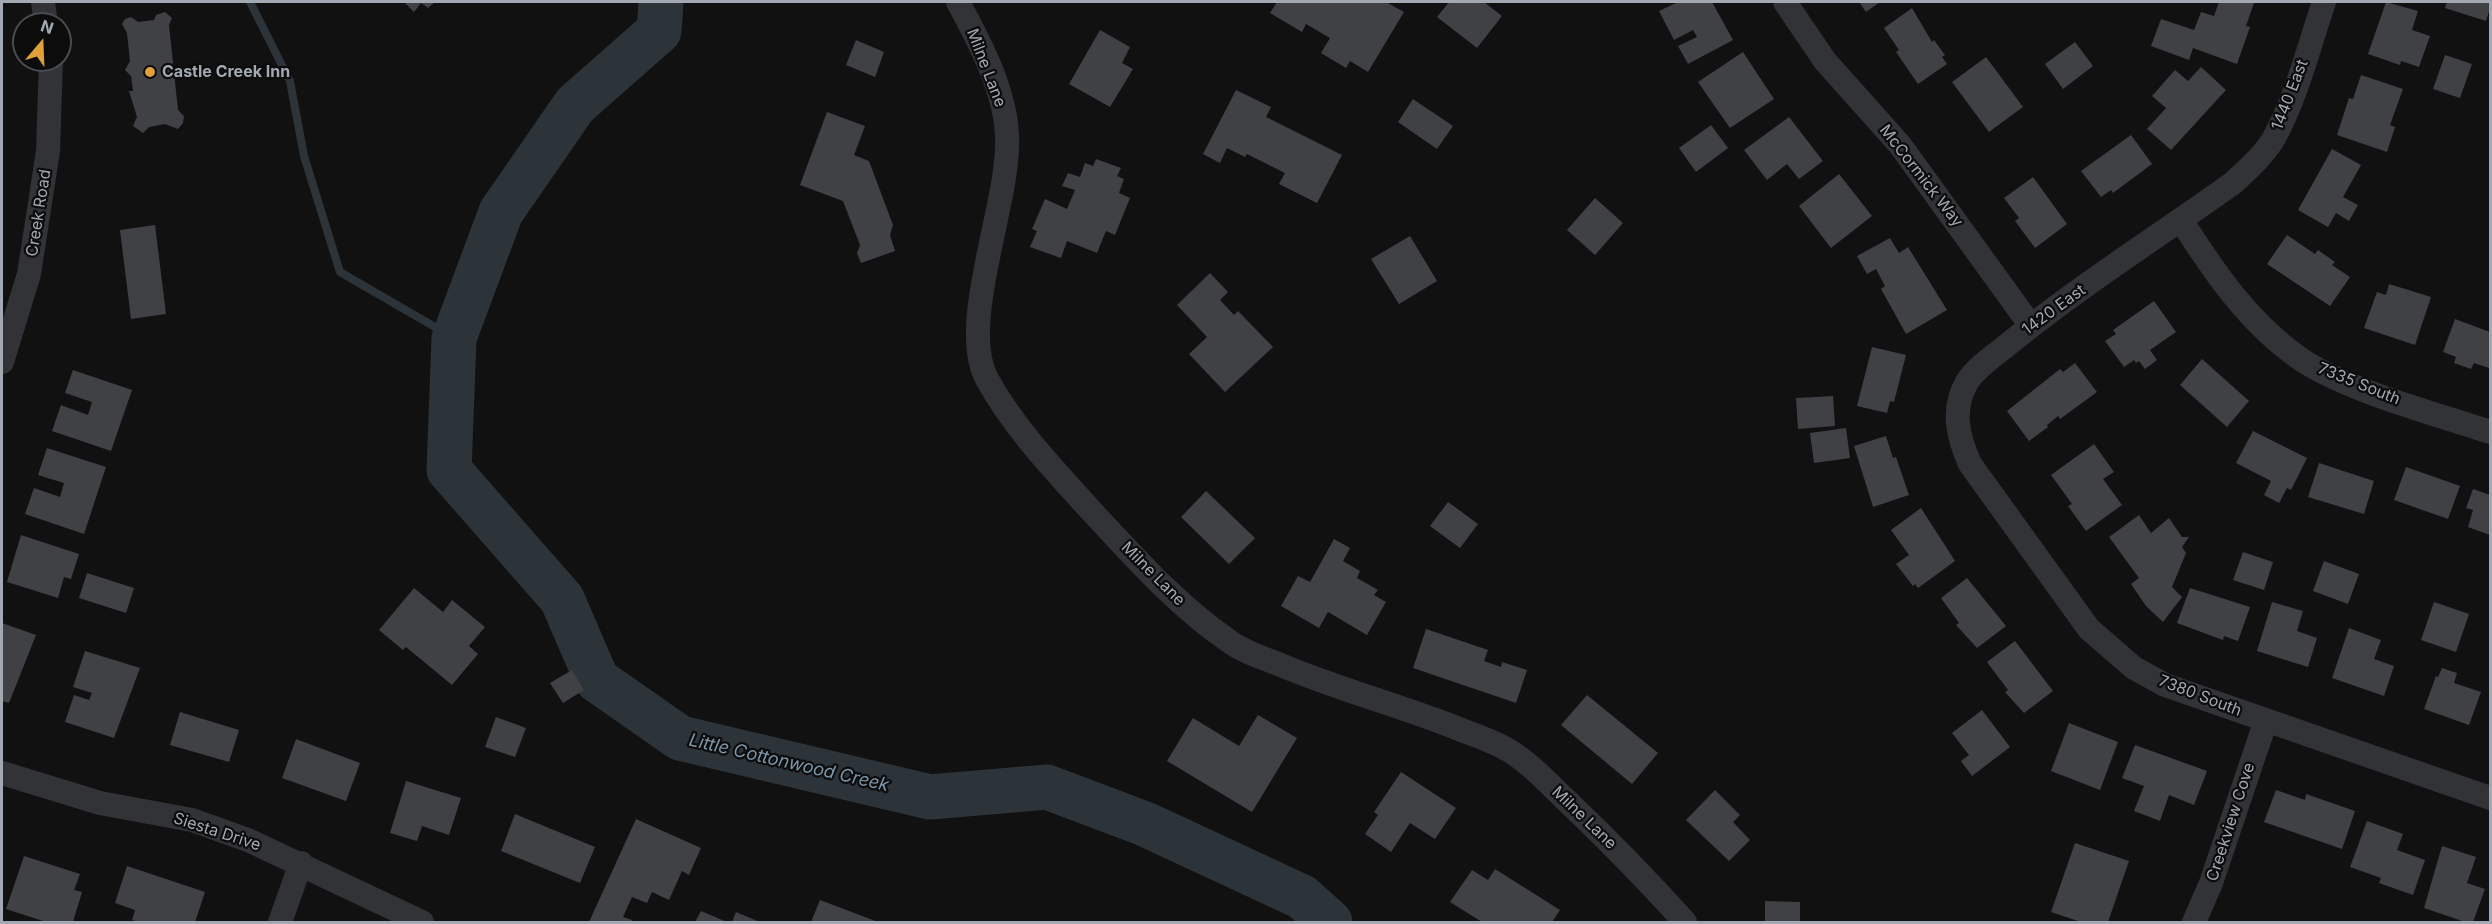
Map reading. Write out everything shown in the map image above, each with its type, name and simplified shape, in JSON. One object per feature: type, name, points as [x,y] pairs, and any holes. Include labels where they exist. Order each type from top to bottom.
[{"type":"street","name":"Milne Lane","points":[[958,2],[1000,97],[1008,136],[1000,200],[978,309],[978,342],[984,375],[1009,415],[1045,460],[1137,560],[1195,615],[1232,643],[1278,664],[1419,714],[1508,750],[1533,769],[1580,813],[1685,922]]},
{"type":"street","name":"McCormick Way","points":[[1785,2],[1825,61],[1900,145],[2031,326]]},
{"type":"street","name":"1440 East","points":[[2181,220],[2233,183],[2273,139],[2286,112],[2324,2]]},
{"type":"street","name":"Creek Road","points":[[2,362],[29,274],[48,151],[51,72]]},
{"type":"street","name":"1420 East","points":[[1956,422],[1961,398],[1968,381],[2031,326],[2181,220]]},
{"type":"street","name":"7335 South","points":[[2181,220],[2231,294],[2261,326],[2300,358],[2346,382],[2490,432]]},
{"type":"street","name":"7380 South","points":[[1956,422],[1959,441],[1970,465],[2089,629],[2134,668],[2165,685],[2490,798]]},
{"type":"street","name":"Creekview Cove","points":[[2194,922],[2211,883],[2266,720]]},
{"type":"street","name":"Siesta Drive","points":[[2,773],[100,803],[192,820],[248,840],[301,863],[422,922]]},
{"type":"street","points":[[280,922],[301,863]]},
{"type":"building","points":[[404,2],[435,2],[428,8],[421,3],[414,12]]},
{"type":"building","points":[[1277,2],[1386,2],[1404,12],[1368,72],[1350,61],[1346,68],[1321,53],[1330,38],[1306,24],[1302,32],[1270,13]]},
{"type":"building","points":[[1449,2],[1484,2],[1502,16],[1477,48],[1437,17]]},
{"type":"building","points":[[1678,2],[1712,2],[1733,40],[1688,64],[1678,46],[1697,37],[1693,30],[1674,40],[1659,11]]},
{"type":"building","points":[[1859,2],[1880,2],[1866,12]]},
{"type":"building","points":[[2219,2],[2254,3],[2246,26],[2250,27],[2237,64],[2193,48],[2189,60],[2151,46],[2161,19],[2194,30],[2201,12],[2214,16]]},
{"type":"building","points":[[2386,2],[2418,11],[2412,30],[2430,36],[2419,67],[2401,61],[2400,65],[2368,54]]},
{"type":"building","points":[[2447,2],[2490,2],[2490,8],[2486,21],[2445,8]]},
{"type":"building","points":[[1912,8],[1932,42],[1934,40],[1945,55],[1942,57],[1947,64],[1918,84],[1896,52],[1899,50],[1884,28]]},
{"type":"building","name":"Castle Creek Inn","points":[[165,12],[172,18],[169,25],[178,110],[184,116],[183,123],[178,129],[165,124],[149,127],[143,133],[133,126],[137,117],[129,91],[133,91],[131,76],[125,70],[130,61],[127,33],[122,24],[125,19],[131,17],[138,22],[154,20],[156,15]]},
{"type":"building","points":[[1100,30],[1130,47],[1122,63],[1133,69],[1110,107],[1069,84]]},
{"type":"building","points":[[856,40],[884,52],[875,77],[846,65]]},
{"type":"building","points":[[2075,42],[2093,66],[2063,89],[2045,64]]},
{"type":"building","points":[[1743,52],[1774,99],[1730,128],[1698,82]]},
{"type":"building","points":[[2445,55],[2472,64],[2460,98],[2433,89]]},
{"type":"building","points":[[1986,57],[2023,107],[1989,132],[1952,82]]},
{"type":"building","points":[[2201,67],[2226,90],[2171,150],[2147,129],[2166,108],[2152,96],[2175,70],[2188,81]]},
{"type":"building","points":[[2361,75],[2403,89],[2390,125],[2395,127],[2387,152],[2337,135],[2349,98],[2353,99]]},
{"type":"building","points":[[1236,90],[1271,107],[1266,117],[1342,155],[1317,203],[1279,184],[1285,173],[1247,154],[1245,157],[1227,148],[1220,163],[1203,154]]},
{"type":"building","points":[[1413,99],[1453,126],[1437,149],[1398,122]]},
{"type":"building","points":[[827,112],[865,126],[854,155],[869,161],[893,225],[890,235],[895,251],[861,263],[857,253],[860,245],[843,201],[800,185]]},
{"type":"building","points":[[1789,117],[1823,161],[1799,179],[1787,164],[1767,180],[1744,150]]},
{"type":"building","points":[[1711,125],[1728,148],[1696,172],[1679,148]]},
{"type":"building","points":[[2131,135],[2152,164],[2113,193],[2111,190],[2101,197],[2081,171]]},
{"type":"building","points":[[2332,149],[2361,165],[2343,197],[2358,205],[2349,221],[2336,213],[2328,227],[2298,210]]},
{"type":"building","points":[[1096,159],[1121,168],[1117,176],[1124,179],[1119,193],[1130,198],[1115,235],[1106,231],[1097,253],[1067,241],[1061,258],[1030,247],[1037,231],[1032,229],[1045,199],[1067,209],[1075,190],[1062,186],[1068,173],[1080,177],[1085,163],[1093,166]]},
{"type":"building","points":[[1839,174],[1872,216],[1831,248],[1799,206]]},
{"type":"building","points":[[2033,177],[2067,224],[2035,248],[2015,221],[2019,218],[2004,198]]},
{"type":"building","points":[[1595,198],[1623,223],[1595,255],[1567,230]]},
{"type":"building","points":[[155,225],[166,314],[131,319],[120,230]]},
{"type":"building","points":[[2287,235],[2315,254],[2318,250],[2335,262],[2332,265],[2350,277],[2330,306],[2267,264]]},
{"type":"building","points":[[1410,236],[1437,281],[1399,304],[1371,259]]},
{"type":"building","points":[[1890,238],[1899,253],[1908,247],[1947,310],[1906,334],[1881,289],[1885,286],[1876,269],[1867,274],[1857,256]]},
{"type":"building","points":[[1210,273],[1228,292],[1220,300],[1234,315],[1238,311],[1273,347],[1225,392],[1189,354],[1207,337],[1177,305]]},
{"type":"building","points":[[2389,284],[2431,297],[2415,345],[2364,328],[2377,292],[2386,295]]},
{"type":"building","points":[[2154,301],[2176,332],[2150,350],[2157,360],[2145,369],[2139,361],[2136,363],[2134,360],[2124,367],[2105,341],[2116,334],[2113,330]]},
{"type":"building","points":[[2455,319],[2490,332],[2489,368],[2474,363],[2471,369],[2454,363],[2456,357],[2443,352]]},
{"type":"building","points":[[1872,347],[1906,355],[1894,402],[1890,401],[1887,413],[1857,406]]},
{"type":"building","points":[[2202,359],[2249,401],[2227,427],[2180,385]]},
{"type":"building","points":[[2075,363],[2097,392],[2060,419],[2058,416],[2047,425],[2048,427],[2029,441],[2007,411],[2060,369],[2063,372]]},
{"type":"building","points":[[73,370],[132,390],[111,451],[52,431],[61,405],[88,415],[92,402],[65,393]]},
{"type":"building","points":[[1833,396],[1835,426],[1798,429],[1796,398]]},
{"type":"building","points":[[1846,428],[1850,458],[1814,463],[1810,433]]},
{"type":"building","points":[[2253,431],[2307,458],[2291,490],[2287,488],[2279,503],[2264,495],[2271,481],[2236,463]]},
{"type":"building","points":[[1886,436],[1909,495],[1873,507],[1854,446]]},
{"type":"building","points":[[2094,444],[2114,472],[2103,479],[2122,505],[2086,531],[2068,506],[2072,504],[2051,475]]},
{"type":"building","points":[[47,448],[106,467],[84,534],[25,514],[34,488],[60,497],[64,483],[38,475]]},
{"type":"building","points":[[2319,463],[2374,481],[2364,514],[2308,497]]},
{"type":"building","points":[[2406,467],[2460,486],[2448,519],[2394,500]]},
{"type":"building","points":[[2473,489],[2490,495],[2490,535],[2468,527],[2473,510],[2466,508]]},
{"type":"building","points":[[1206,491],[1255,538],[1229,564],[1181,517]]},
{"type":"building","points":[[1448,502],[1478,524],[1460,548],[1430,526]]},
{"type":"building","points":[[1921,508],[1955,561],[1918,588],[1915,584],[1913,586],[1896,564],[1909,555],[1891,530]]},
{"type":"building","points":[[2139,515],[2151,533],[2169,518],[2182,537],[2189,537],[2182,547],[2186,553],[2172,587],[2182,597],[2163,622],[2146,606],[2131,584],[2139,578],[2109,537]]},
{"type":"building","points":[[21,535],[79,554],[71,579],[64,577],[58,598],[7,582]]},
{"type":"building","points":[[1334,539],[1350,548],[1343,561],[1360,571],[1357,578],[1378,590],[1374,595],[1386,602],[1367,635],[1328,612],[1319,628],[1281,606],[1298,576],[1310,582]]},
{"type":"building","points":[[2243,552],[2273,562],[2264,590],[2233,580]]},
{"type":"building","points":[[2324,561],[2359,574],[2348,604],[2313,591]]},
{"type":"building","points":[[87,573],[134,588],[126,613],[79,598]]},
{"type":"building","points":[[1967,578],[2006,626],[1977,648],[1956,625],[1959,623],[1941,598]]},
{"type":"building","points":[[414,588],[443,612],[452,600],[485,627],[469,646],[478,654],[452,685],[406,647],[403,650],[379,630]]},
{"type":"building","points":[[2190,588],[2250,607],[2238,641],[2224,636],[2223,640],[2177,623]]},
{"type":"building","points":[[2272,602],[2303,611],[2297,631],[2317,638],[2308,667],[2257,651]]},
{"type":"building","points":[[2434,602],[2469,614],[2456,652],[2421,640]]},
{"type":"building","points":[[2,623],[36,635],[9,703],[2,701]]},
{"type":"building","points":[[2349,628],[2381,640],[2374,659],[2394,666],[2384,696],[2332,678]]},
{"type":"building","points":[[1426,629],[1488,650],[1484,661],[1501,667],[1502,662],[1527,670],[1516,703],[1413,668]]},
{"type":"building","points":[[2015,641],[2053,691],[2024,713],[2005,692],[2008,690],[1987,662]]},
{"type":"building","points":[[85,651],[140,668],[114,738],[65,722],[74,695],[89,700],[92,693],[73,687]]},
{"type":"building","points":[[2442,668],[2457,673],[2454,683],[2481,692],[2469,725],[2424,709],[2436,676],[2438,677]]},
{"type":"building","points":[[572,670],[584,690],[563,703],[550,683]]},
{"type":"building","points":[[1587,695],[1658,753],[1632,784],[1561,725]]},
{"type":"building","points":[[1982,710],[2010,747],[1972,776],[1961,761],[1969,755],[1952,733]]},
{"type":"building","points":[[180,712],[239,730],[229,762],[170,745]]},
{"type":"building","points":[[1258,715],[1297,738],[1252,812],[1167,761],[1193,718],[1239,746]]},
{"type":"building","points":[[496,717],[526,728],[515,757],[485,747]]},
{"type":"building","points":[[2069,723],[2118,742],[2100,790],[2051,771]]},
{"type":"building","points":[[296,739],[360,763],[346,801],[282,778]]},
{"type":"building","points":[[2135,745],[2207,771],[2194,805],[2169,795],[2160,821],[2134,811],[2144,786],[2122,778]]},
{"type":"building","points":[[1401,772],[1456,808],[1435,839],[1410,823],[1391,852],[1365,834],[1378,815],[1374,812]]},
{"type":"building","points":[[406,781],[461,798],[449,835],[422,826],[417,841],[390,833]]},
{"type":"building","points":[[1715,790],[1740,815],[1733,822],[1750,840],[1729,861],[1686,820]]},
{"type":"building","points":[[2276,790],[2305,800],[2306,794],[2355,811],[2342,849],[2264,822]]},
{"type":"building","points":[[515,814],[595,847],[580,883],[501,851]]},
{"type":"building","points":[[636,819],[701,848],[689,875],[682,871],[669,900],[652,892],[647,903],[632,897],[623,917],[632,920],[631,922],[589,922]]},
{"type":"building","points":[[2367,821],[2403,834],[2397,850],[2425,860],[2413,895],[2379,883],[2381,878],[2350,867]]},
{"type":"building","points":[[2075,843],[2129,861],[2108,922],[2081,922],[2051,912]]},
{"type":"building","points":[[2442,846],[2476,857],[2467,883],[2485,889],[2473,922],[2465,922],[2424,908]]},
{"type":"building","points":[[24,856],[80,874],[74,890],[82,892],[73,922],[46,922],[6,909]]},
{"type":"building","points":[[127,866],[205,892],[195,922],[132,920],[135,910],[115,903]]},
{"type":"building","points":[[1495,869],[1560,910],[1552,922],[1482,922],[1450,902],[1472,870],[1488,880]]},
{"type":"building","points":[[820,900],[878,922],[811,922]]},
{"type":"building","points":[[1765,901],[1800,902],[1800,922],[1765,922]]},
{"type":"building","points":[[701,911],[727,922],[695,922]]},
{"type":"building","points":[[736,912],[760,922],[732,922]]},
{"type":"waterway","points":[[250,2],[290,81],[304,156],[340,272],[454,338]]},
{"type":"waterway","name":"Little Cottonwood Creek","points":[[661,2],[659,31],[575,105],[501,212],[454,338],[449,470],[562,599],[597,680],[680,738],[930,797],[1047,787],[1145,824],[1302,897],[1330,922]]},
{"type":"place","name":"Castle Creek Inn","points":[[150,72]]}]
